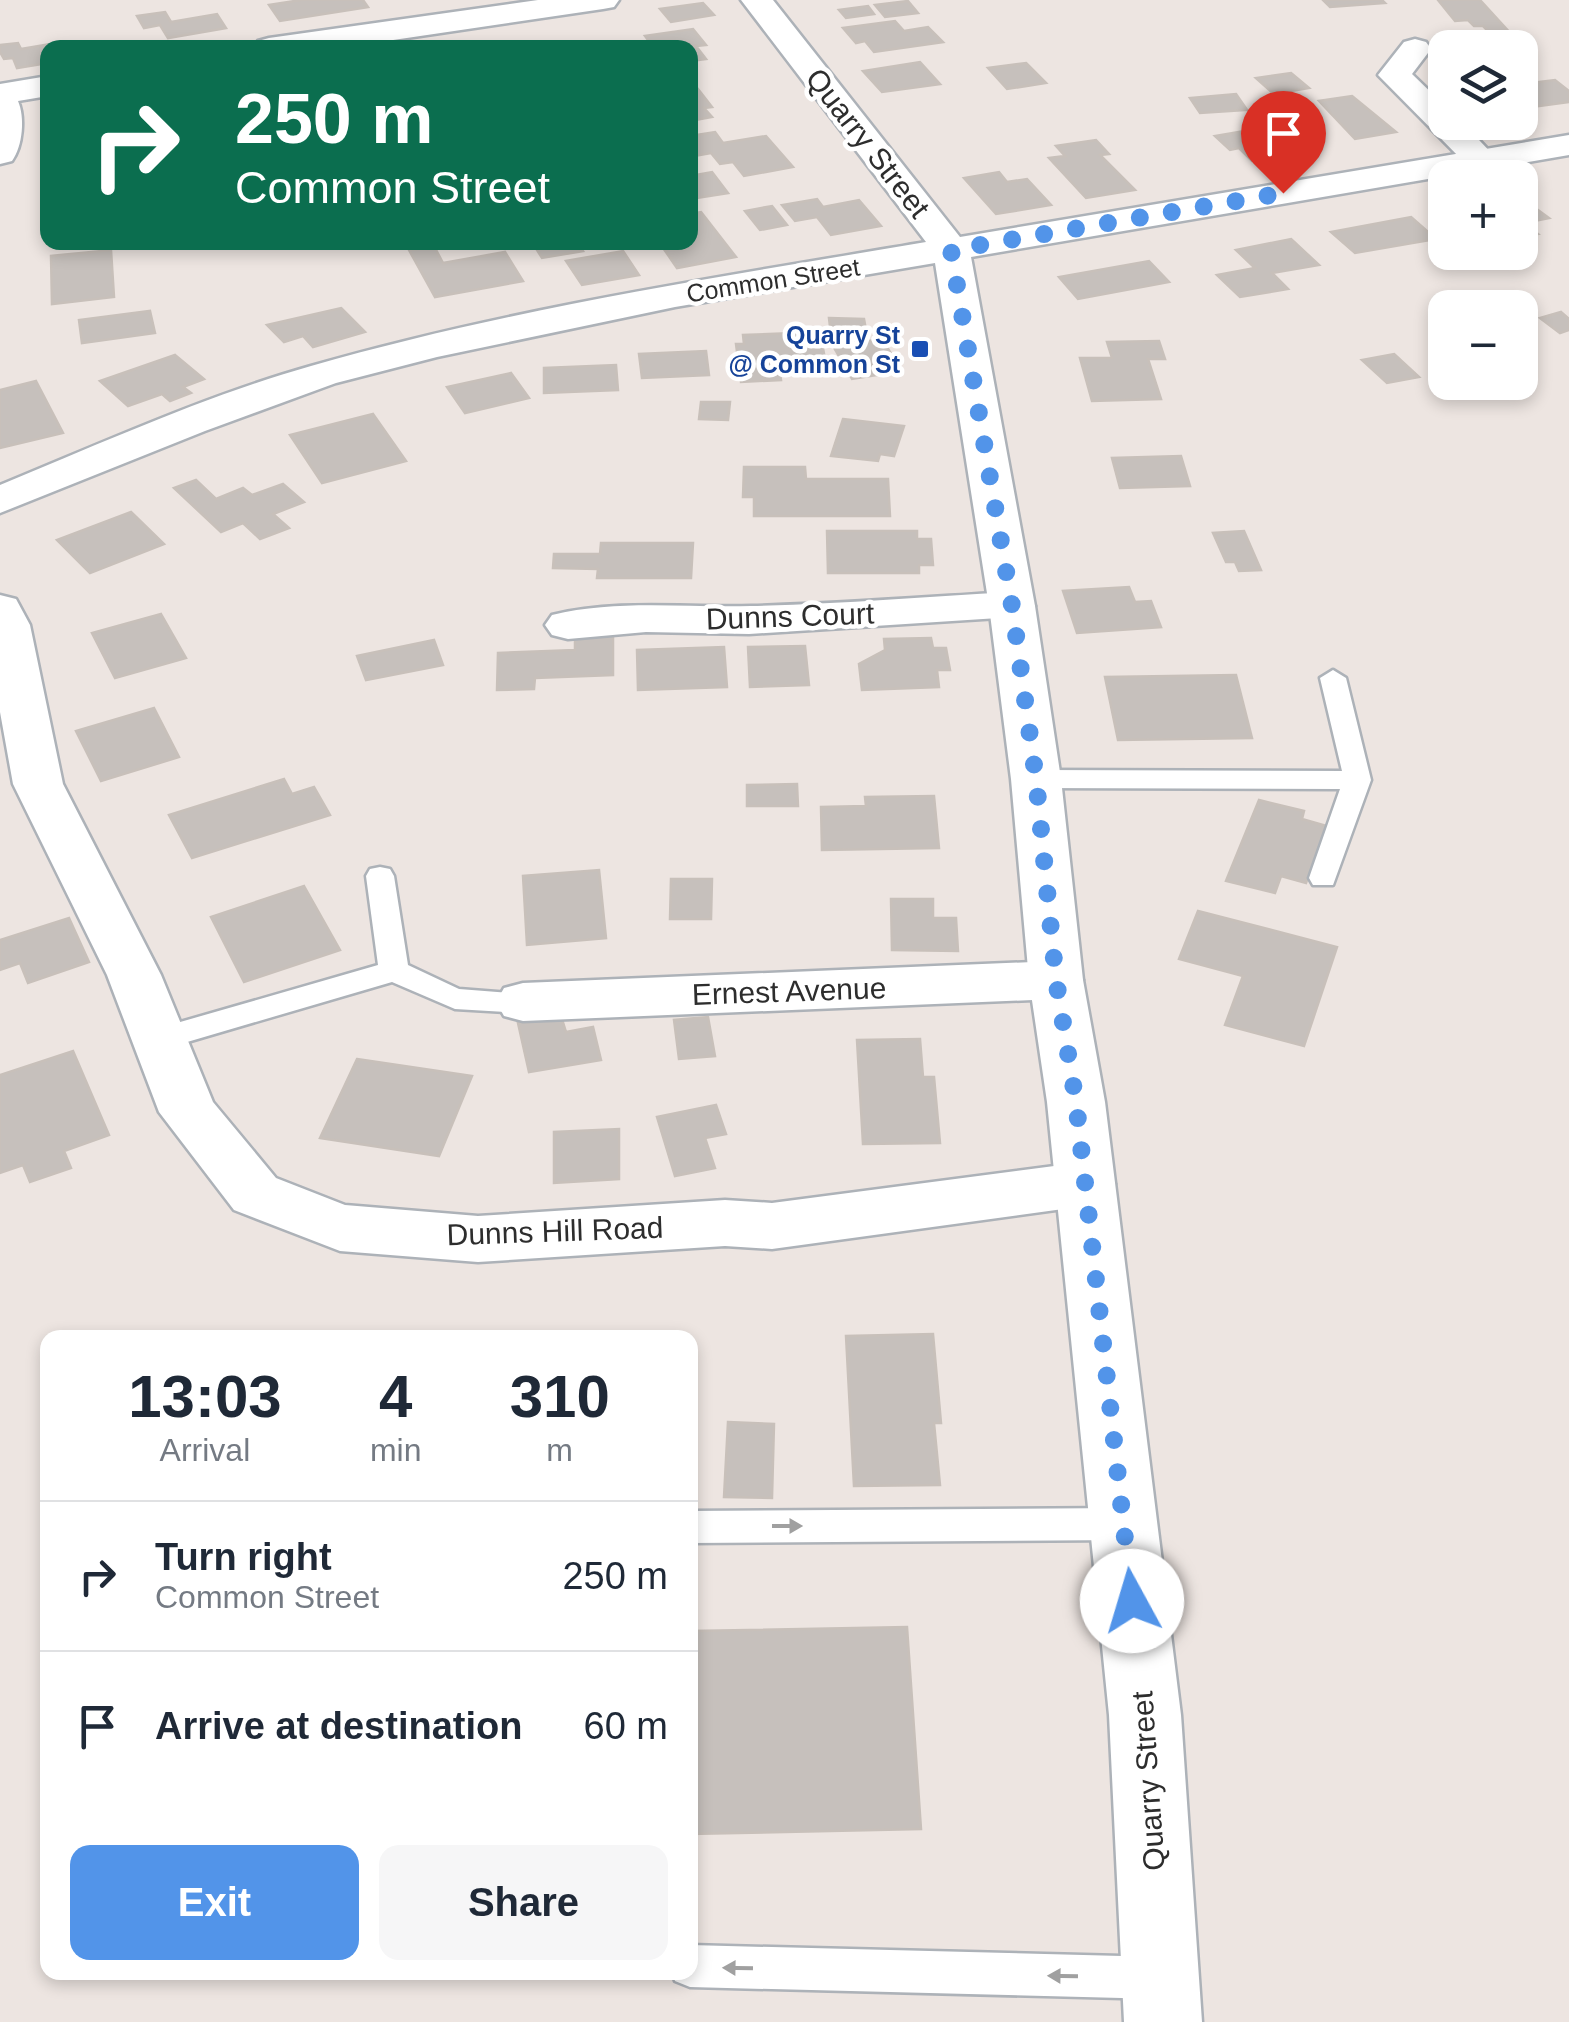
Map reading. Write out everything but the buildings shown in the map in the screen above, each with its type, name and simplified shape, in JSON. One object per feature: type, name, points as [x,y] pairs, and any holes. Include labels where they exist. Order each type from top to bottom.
[{"type":"street","points":[[325,40],[603,0]]},
{"type":"street","name":"Quarry Street","points":[[757,0],[951,250],[1012,606],[1036,779],[1056,980],[1076,1102],[1146,1716],[1162,2000]]},
{"type":"street","points":[[1415,48],[1394,75],[1480,160]]},
{"type":"street","points":[[0,154],[6,112],[0,96],[40,88]]},
{"type":"street","name":"Common Street","points":[[1480,160],[1569,146]]},
{"type":"street","name":"Common Street","points":[[0,500],[190,422],[340,370],[433,346],[675,296],[1428,169]]},
{"type":"street","name":"Dunns Court","points":[[568,625],[646,618],[749,620],[1012,606]]},
{"type":"street","name":"Dunns Hill Road","points":[[0,609],[7,625],[19,790],[134,975],[188,1112],[254,1194],[340,1228],[478,1239],[725,1223],[772,1226],[1085,1184]]},
{"type":"street","name":"Ernest Avenue","points":[[523,1002],[1056,980]]},
{"type":"lane","points":[[1323,878],[1357,780],[1333,678]]},
{"type":"lane","points":[[1036,779],[1357,780]]},
{"type":"lane","points":[[380,876],[394,971]]},
{"type":"lane","points":[[160,1039],[394,971],[455,999],[523,1002]]},
{"type":"lane","points":[[698,1527],[1124,1524]]},
{"type":"lane","points":[[698,1967],[1162,2000]]},
{"type":"place","name":"Quarry St @ Common St","points":[[920,349]]},
{"type":"route","points":[[1132,1601],[1076,1102],[1056,980],[1036,779],[1012,606],[951,250],[1283,193]]}]
